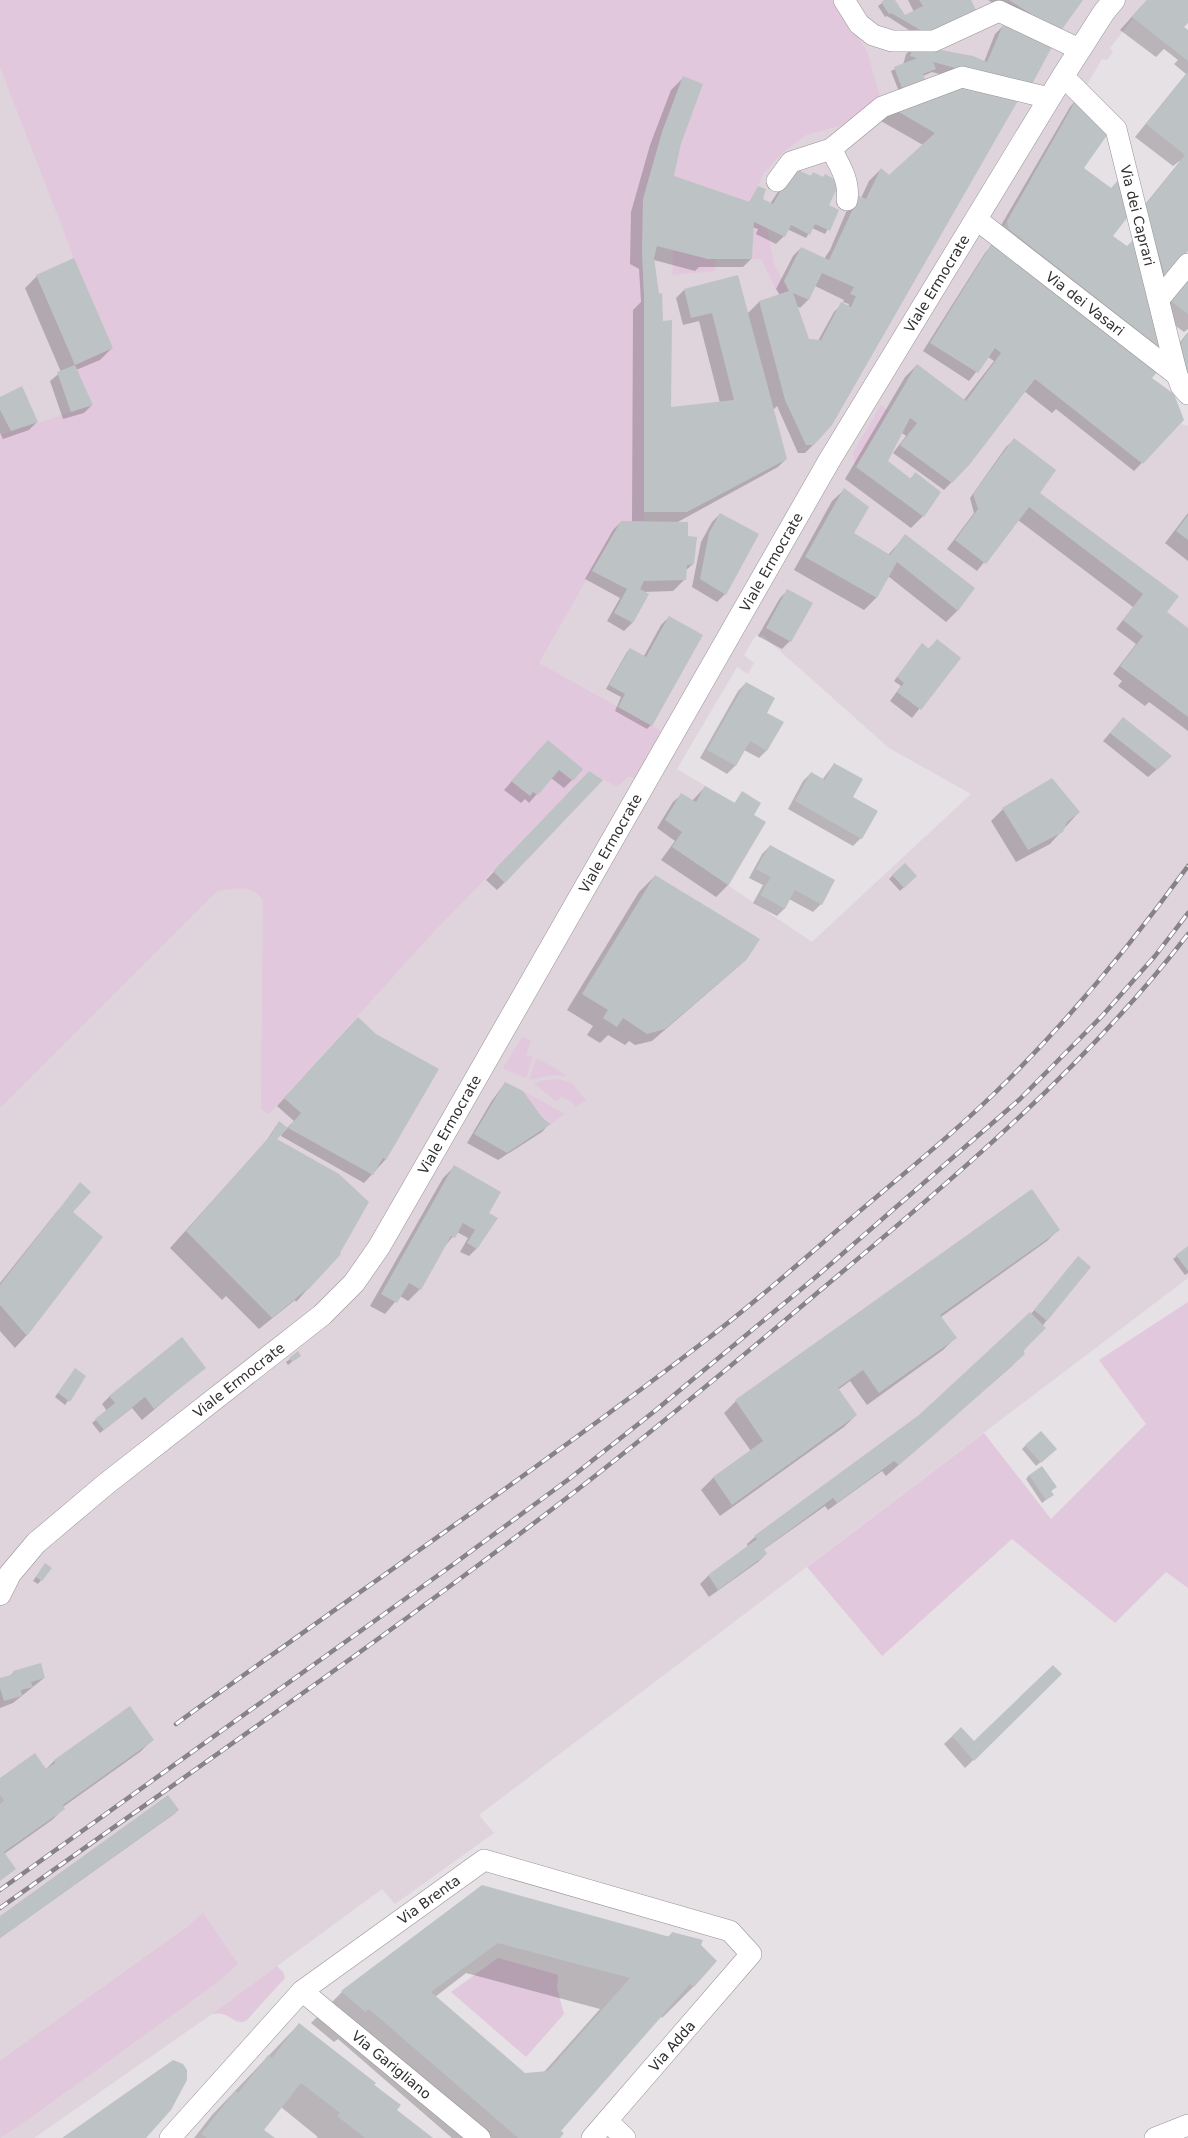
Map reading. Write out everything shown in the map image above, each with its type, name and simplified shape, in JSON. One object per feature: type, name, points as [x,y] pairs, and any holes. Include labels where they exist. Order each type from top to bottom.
[{"type":"main road","name":"Viale Ermocrate","points":[[0,1594],[10,1574],[36,1543],[106,1484],[322,1315],[354,1282],[379,1247],[829,461],[1079,49],[1114,0]]},
{"type":"street","points":[[844,0],[859,24],[873,35],[892,41],[934,41],[999,11],[1079,49]]},
{"type":"street","name":"Via dei Caprari","points":[[1063,76],[1116,129],[1177,375]]},
{"type":"street","points":[[777,181],[791,162],[831,149],[882,107],[962,77],[1049,98]]},
{"type":"street","points":[[831,149],[846,177],[849,191],[847,200]]},
{"type":"street","name":"Via dei Vasari","points":[[976,219],[1177,375],[1181,386],[1188,394]]},
{"type":"street","points":[[1159,299],[1188,264]]},
{"type":"street","name":"Via Brenta","points":[[181,2134],[302,1991],[484,1860],[730,1931],[751,1954]]},
{"type":"street","name":"Via Adda","points":[[592,2138],[751,1954]]},
{"type":"street","name":"Via Garigliano","points":[[302,1991],[480,2138]]},
{"type":"street","points":[[607,2121],[625,2138]]},
{"type":"street","points":[[1155,2138],[1179,2131]]},
{"type":"shaded area","points":[[0,0],[1147,0],[1110,48],[1113,52],[1107,60],[1102,59],[1007,221],[950,311],[1143,464],[1181,424],[1188,426],[1188,1278],[479,1815],[494,1833],[395,1904],[382,1889],[212,2014],[34,2138],[0,2138],[0,1804],[4,1801],[0,1795]],"holes":[[[756,635],[760,638],[762,635],[889,748],[971,794],[812,942],[729,886],[766,822],[677,769],[737,667],[748,674],[754,663],[744,655]]]},
{"type":"shaded area","points":[[0,0],[838,0],[857,36],[867,51],[880,97],[843,125],[806,135],[781,154],[764,173],[750,202],[674,176],[681,144],[703,84],[683,77],[662,132],[643,199],[644,521],[620,521],[539,663],[661,731],[635,779],[629,776],[617,787],[589,771],[428,938],[269,1114],[261,1109],[263,900],[253,891],[242,888],[217,891],[0,1108],[0,435],[93,405],[75,365],[113,348],[74,258],[0,67]]},
{"type":"shaded area","points":[[754,222],[767,228],[774,265],[789,291],[779,295],[761,259],[752,259]]},
{"type":"shaded area","points":[[673,250],[708,259],[716,259],[715,271],[672,275]]},
{"type":"shaded area","points":[[881,405],[889,411],[856,467],[853,453]]},
{"type":"shaded area","points":[[522,1037],[531,1040],[526,1055],[533,1057],[526,1078],[503,1068]]},
{"type":"shaded area","points":[[536,1058],[567,1076],[552,1075],[529,1080]]},
{"type":"shaded area","points":[[556,1079],[571,1082],[586,1100],[576,1107],[571,1101],[562,1097],[556,1101],[534,1084],[540,1081]]},
{"type":"shaded area","points":[[523,1091],[565,1114],[551,1124],[544,1120]]},
{"type":"shaded area","points":[[1188,1302],[1188,1588],[1166,1572],[1115,1623],[1012,1539],[882,1656],[807,1567],[984,1433],[1051,1519],[1146,1424],[1099,1360]]},
{"type":"shaded area","points":[[203,1913],[238,1964],[215,1984],[33,2116],[0,2138],[0,2061],[187,1927]]},
{"type":"shaded area","points":[[498,1958],[558,1975],[557,1988],[564,2014],[526,2057],[451,1992]]},
{"type":"shaded area","points":[[277,1966],[283,1972],[285,1978],[246,2021],[239,2022],[225,2015],[212,2014]]},
{"type":"building","points":[[884,0],[895,0],[905,15],[923,6],[919,0],[971,0],[976,10],[936,32],[922,31],[891,13],[889,14],[881,2]]},
{"type":"building","points":[[1009,0],[1083,0],[1060,32]]},
{"type":"building","points":[[1147,0],[1188,0],[1188,23],[1184,27],[1188,30],[1188,61],[1132,17]]},
{"type":"building","points":[[1003,25],[1053,45],[1030,88],[933,62],[936,69],[923,74],[926,82],[903,91],[894,67],[917,58],[910,56],[914,45],[973,56],[987,62]]},
{"type":"building","points":[[1188,72],[1188,251],[1166,279],[1145,206],[1185,155],[1146,124]]},
{"type":"building","points":[[683,76],[703,84],[681,144],[674,176],[750,202],[758,186],[766,189],[763,199],[773,204],[794,168],[811,176],[813,172],[823,177],[825,174],[840,182],[829,205],[839,210],[830,231],[815,224],[810,235],[791,225],[785,237],[754,222],[752,259],[708,259],[657,246],[654,258],[659,294],[662,293],[663,321],[672,320],[671,407],[734,400],[712,313],[691,318],[684,289],[738,275],[787,459],[687,512],[644,512],[643,199],[662,132]]},
{"type":"building","points":[[964,85],[1020,97],[832,425],[814,445],[806,445],[785,400],[759,301],[789,291],[784,281],[801,247],[829,260],[859,196],[866,199],[881,168],[889,175],[935,133],[892,108]],"holes":[[[822,273],[854,287],[850,294],[856,296],[851,307],[841,302],[821,340],[809,339],[793,293],[809,300]]]},
{"type":"building","points":[[1077,98],[1110,131],[1084,168],[1111,188],[1121,177],[1130,214],[1113,236],[1127,246],[1136,237],[1159,347],[1009,229],[1007,221]]},
{"type":"building","points":[[992,243],[1158,371],[1152,378],[1174,394],[1184,420],[1143,464],[1035,379],[970,464],[952,483],[900,445],[917,423],[910,418],[888,461],[911,479],[915,472],[941,492],[924,517],[856,467],[917,364],[966,401],[1001,353],[995,348],[978,373],[930,343]]},
{"type":"building","points":[[74,258],[113,348],[75,365],[36,275]]},
{"type":"building","points":[[1188,280],[1188,314],[1171,301]]},
{"type":"building","points":[[1188,333],[1188,376],[1186,375],[1181,343]]},
{"type":"building","points":[[75,365],[93,405],[71,412],[57,372]]},
{"type":"building","points":[[22,386],[38,422],[11,431],[0,410],[0,397]]},
{"type":"building","points":[[1014,438],[1056,470],[1040,493],[1179,596],[1167,612],[1188,628],[1188,717],[1120,666],[1143,636],[1123,620],[1143,594],[1029,507],[986,564],[955,540],[978,509],[973,494]]},
{"type":"building","points":[[844,488],[869,507],[854,533],[890,555],[905,534],[975,588],[958,611],[897,562],[877,598],[805,557]]},
{"type":"building","points":[[720,513],[759,534],[726,595],[700,579],[709,533]]},
{"type":"building","points":[[1188,515],[1188,540],[1176,531]]},
{"type":"building","points":[[621,521],[688,522],[688,536],[697,537],[694,564],[687,565],[686,580],[644,581],[640,589],[649,594],[633,623],[614,613],[627,589],[592,571]]},
{"type":"building","points":[[787,589],[813,603],[791,642],[766,628]]},
{"type":"building","points":[[669,616],[703,635],[652,726],[618,707],[625,694],[609,685],[630,648],[646,657]]},
{"type":"building","points":[[937,639],[961,658],[921,710],[897,692],[904,683],[897,677],[922,643],[929,649]]},
{"type":"building","points":[[746,682],[775,698],[767,713],[784,722],[767,751],[750,741],[736,766],[707,750]]},
{"type":"building","points":[[1123,717],[1172,756],[1157,770],[1110,733]]},
{"type":"building","points":[[548,740],[583,769],[573,781],[559,770],[538,795],[533,792],[530,796],[511,781]]},
{"type":"building","points":[[834,763],[863,779],[853,797],[878,811],[862,839],[795,801],[811,772],[825,780]]},
{"type":"building","points":[[589,771],[603,780],[505,883],[493,871]]},
{"type":"building","points":[[1052,778],[1080,812],[1067,822],[1063,832],[1028,850],[1002,808]]},
{"type":"building","points":[[705,786],[735,803],[742,791],[761,803],[754,815],[766,822],[728,885],[672,847],[682,832],[665,820],[681,793],[696,802]]},
{"type":"building","points":[[770,845],[835,880],[822,905],[795,890],[785,909],[760,895],[771,877],[756,869]]},
{"type":"building","points":[[905,863],[917,876],[904,888],[892,875]]},
{"type":"building","points":[[655,875],[760,939],[747,959],[665,1029],[647,1034],[623,1018],[617,1027],[603,1018],[608,1010],[582,994]]},
{"type":"building","points":[[358,1017],[376,1034],[439,1069],[386,1160],[383,1158],[373,1175],[288,1128],[301,1113],[284,1098]]},
{"type":"building","points":[[505,1082],[523,1091],[544,1120],[551,1124],[507,1153],[474,1134]]},
{"type":"building","points":[[279,1121],[288,1128],[277,1139],[339,1174],[369,1202],[340,1253],[341,1254],[308,1290],[307,1289],[272,1318],[186,1231],[271,1135]]},
{"type":"building","points":[[454,1165],[501,1192],[489,1213],[498,1218],[477,1249],[467,1243],[475,1230],[463,1223],[455,1238],[451,1236],[421,1290],[409,1283],[397,1303],[381,1294]]},
{"type":"building","points":[[80,1182],[91,1192],[73,1212],[103,1237],[27,1336],[0,1305],[0,1285]]},
{"type":"building","points":[[1032,1189],[1060,1230],[940,1315],[957,1338],[879,1393],[863,1370],[838,1388],[857,1415],[732,1505],[713,1477],[763,1441],[735,1400]]},
{"type":"building","points":[[1188,1246],[1188,1271],[1176,1255]]},
{"type":"building","points":[[1078,1256],[1091,1267],[1047,1321],[1034,1310]]},
{"type":"building","points":[[1030,1312],[1046,1328],[1023,1351],[1025,1354],[899,1465],[894,1461],[837,1503],[833,1498],[764,1549],[767,1554],[718,1590],[708,1575],[757,1539],[754,1536],[919,1415]]},
{"type":"building","points":[[182,1337],[206,1368],[154,1409],[145,1397],[104,1430],[95,1419],[115,1403],[109,1396]]},
{"type":"building","points":[[298,1351],[301,1356],[292,1362],[289,1358]]},
{"type":"building","points":[[75,1368],[86,1376],[70,1402],[58,1393]]},
{"type":"building","points":[[1041,1431],[1057,1449],[1041,1463],[1025,1445]]},
{"type":"building","points":[[1042,1466],[1057,1487],[1051,1491],[1054,1495],[1046,1500],[1029,1475]]},
{"type":"building","points":[[45,1563],[52,1568],[42,1581],[36,1577]]},
{"type":"building","points":[[41,1663],[45,1678],[31,1682],[33,1687],[21,1690],[22,1696],[4,1701],[0,1688],[0,1678],[14,1674],[13,1671]]},
{"type":"building","points":[[1053,1665],[1062,1674],[974,1761],[952,1736],[961,1727],[974,1741]]},
{"type":"building","points":[[130,1706],[154,1740],[63,1805],[65,1809],[4,1852],[16,1869],[0,1881],[0,1804],[4,1801],[0,1795],[0,1778],[35,1753],[46,1769],[55,1763],[54,1760]]},
{"type":"building","points":[[168,1795],[179,1810],[0,1938],[0,1916]]},
{"type":"building","points":[[482,1885],[670,1937],[672,1932],[703,1940],[701,1945],[717,1961],[694,1987],[690,1984],[561,2131],[564,2133],[560,2138],[518,2138],[369,2009],[365,2012],[341,1991]],"holes":[[[498,1943],[630,1978],[548,2071],[525,2073],[431,1992]]]},
{"type":"building","points":[[299,2023],[376,2083],[374,2085],[401,2105],[397,2110],[433,2138],[365,2138],[337,2116],[340,2113],[301,2083],[264,2130],[275,2138],[207,2138],[201,2134],[235,2091],[238,2093],[268,2055],[272,2058]]},
{"type":"building","points":[[173,2060],[183,2064],[187,2070],[187,2080],[171,2110],[146,2138],[62,2138]]},
{"type":"railway","points":[[176,1724],[568,1443],[697,1347],[770,1288],[946,1137],[1032,1056],[1102,977],[1188,866]]},
{"type":"railway","points":[[0,1890],[451,1566],[569,1479],[656,1410],[817,1276],[1020,1099],[1102,1016],[1155,956],[1188,913]]},
{"type":"railway","points":[[0,1908],[300,1695],[449,1587],[595,1476],[679,1409],[915,1210],[1012,1124],[1104,1033],[1147,985],[1188,934]]}]
